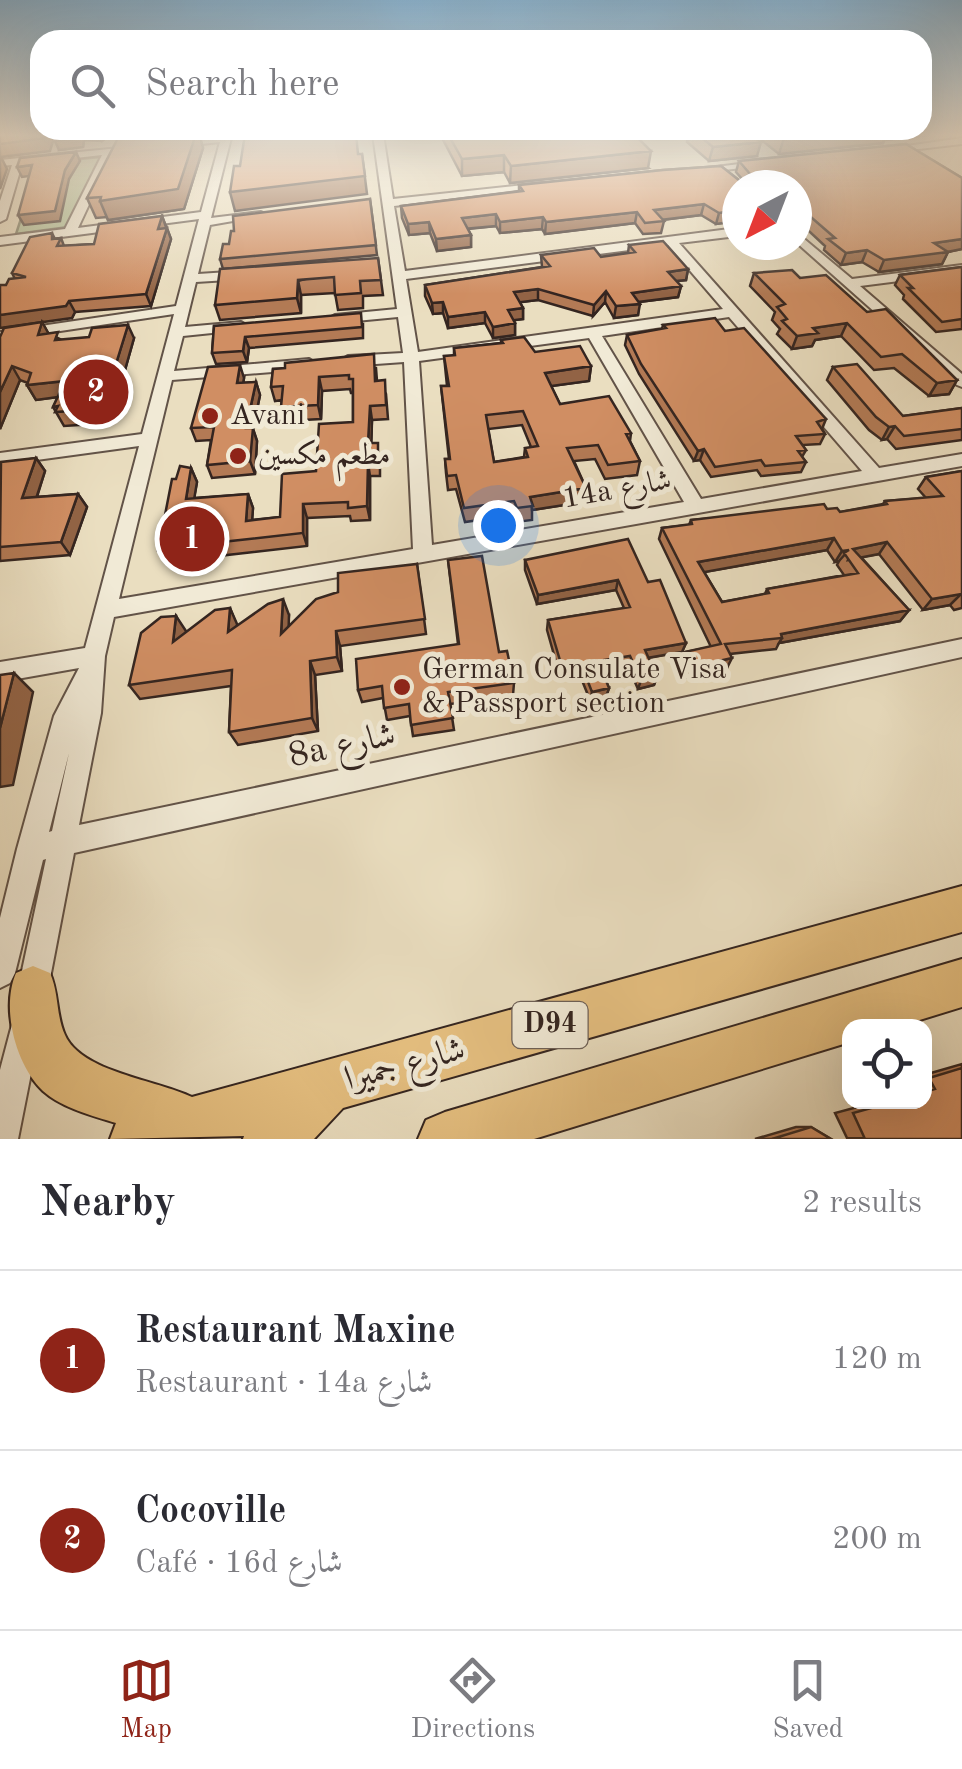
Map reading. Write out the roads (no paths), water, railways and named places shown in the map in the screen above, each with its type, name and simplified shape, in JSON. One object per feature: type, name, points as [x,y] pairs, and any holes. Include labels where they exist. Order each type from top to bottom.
[{"type":"main road","name":"شارع جميرا","points":[[137,1139],[962,909]]},
{"type":"main road","points":[[16,981],[34,1017],[40,1042],[70,1082],[92,1092],[155,1106],[190,1124]]},
{"type":"main road","points":[[445,1139],[962,984]]},
{"type":"main road","points":[[270,1139],[308,1110],[326,1087]]},
{"type":"street","points":[[0,220],[10,187]]},
{"type":"street","points":[[69,233],[91,187]]},
{"type":"street","points":[[1,1139],[30,849],[66,716],[92,661],[213,187]]},
{"type":"street","points":[[385,187],[410,356],[423,554]]},
{"type":"street","points":[[369,202],[535,187]]},
{"type":"street","points":[[0,241],[278,213]]},
{"type":"street","points":[[376,265],[396,270],[722,234]]},
{"type":"street","points":[[671,241],[876,475]]},
{"type":"street","points":[[812,250],[962,382]]},
{"type":"street","points":[[851,283],[962,269]]},
{"type":"street","points":[[191,278],[265,273]]},
{"type":"street","points":[[0,336],[182,310]]},
{"type":"street","points":[[166,376],[410,356],[733,312]]},
{"type":"street","points":[[327,319],[402,313]]},
{"type":"street","points":[[177,332],[252,326]]},
{"type":"street","points":[[593,332],[696,506]]},
{"type":"street","points":[[0,459],[148,439]]},
{"type":"street","name":"14a شارع","points":[[106,610],[962,460]]},
{"type":"street","name":"8a شارع","points":[[30,849],[962,648]]},
{"type":"street","points":[[0,672],[92,661]]},
{"type":"street","points":[[16,981],[63,842],[89,713],[92,661]]},
{"type":"place","name":"Cocoville","points":[[96,392]]},
{"type":"place","name":"Avani","points":[[210,416]]},
{"type":"place","name":"مطعم مكسين","points":[[238,456]]},
{"type":"place","name":"Restaurant Maxine","points":[[192,539]]},
{"type":"place","name":"German Consulate Visa & Passport section","points":[[402,687]]}]
